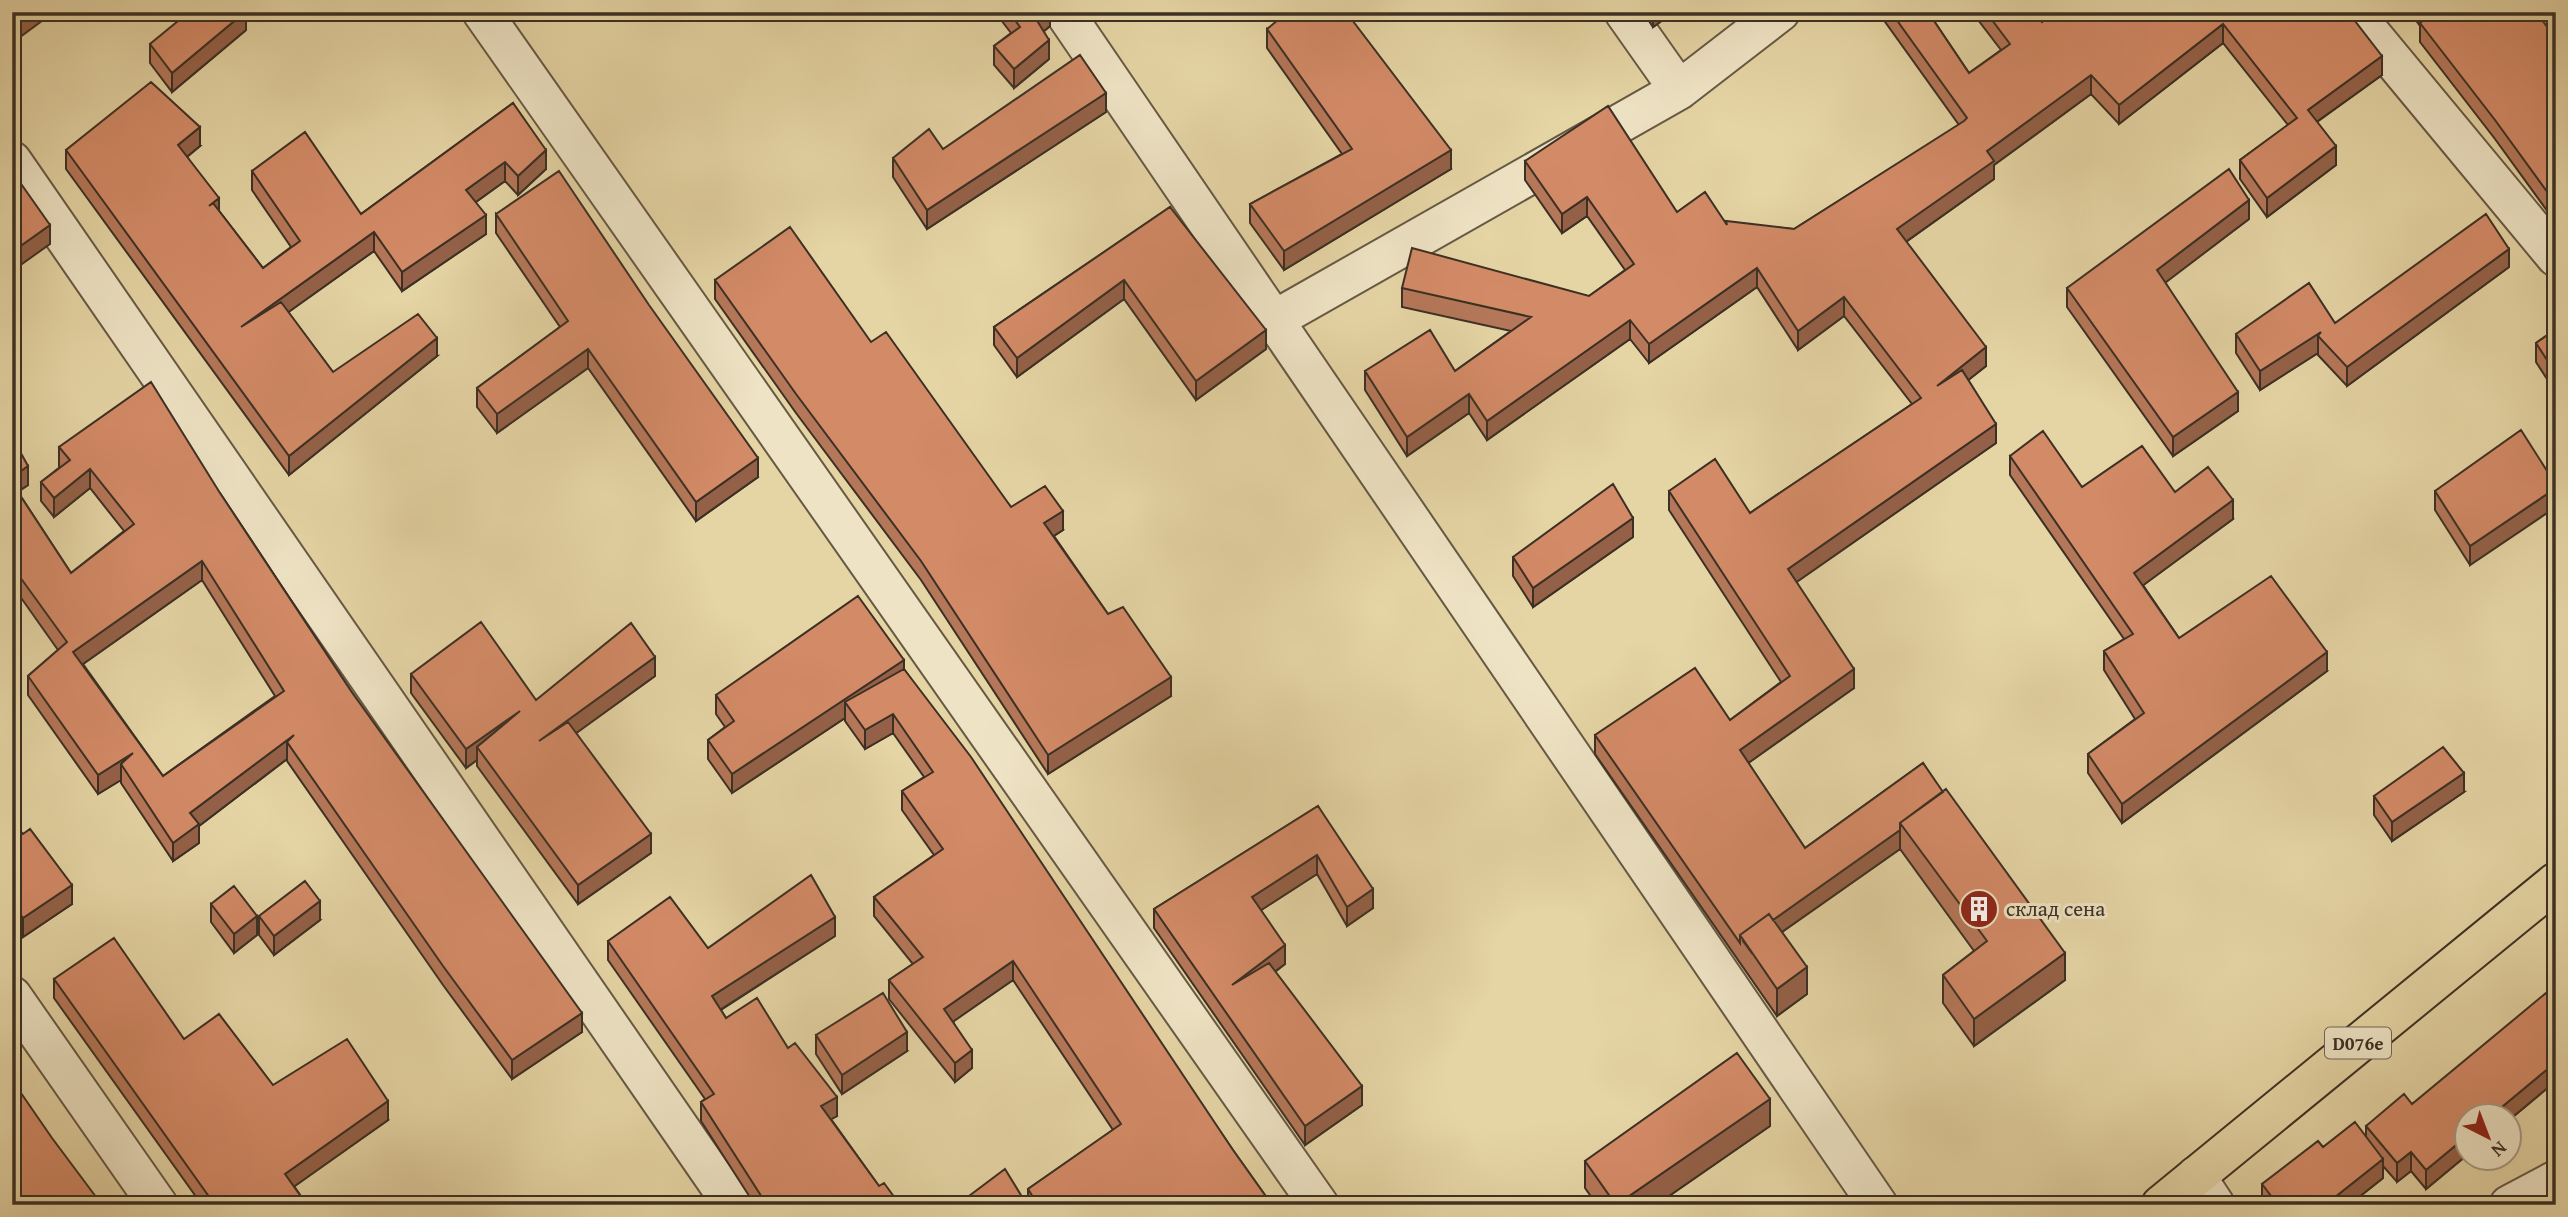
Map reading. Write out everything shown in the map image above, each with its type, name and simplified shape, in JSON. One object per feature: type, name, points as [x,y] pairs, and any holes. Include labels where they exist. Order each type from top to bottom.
[{"type":"main road","name":"D076e","points":[[2161,1205],[2206,1190],[2556,882]]},
{"type":"street","points":[[482,12],[1319,1205]]},
{"type":"street","points":[[1064,12],[1878,1205]]},
{"type":"street","points":[[1624,12],[1679,90]]},
{"type":"street","points":[[1274,320],[1679,90],[1780,12]]},
{"type":"street","points":[[2353,12],[2556,257]]},
{"type":"street","points":[[12,162],[733,1205]]},
{"type":"street","points":[[12,996],[158,1205]]},
{"type":"street","points":[[2508,1205],[2556,1180]]},
{"type":"building","points":[[12,12],[28,12],[12,24]]},
{"type":"building","points":[[189,12],[245,12],[172,73],[150,44]]},
{"type":"building","points":[[1009,12],[1044,12],[1036,19],[1049,40],[1014,69],[994,46],[1020,27]]},
{"type":"building","points":[[1288,12],[1346,12],[1451,150],[1284,251],[1250,204],[1352,149],[1267,29]]},
{"type":"building","points":[[1891,12],[1928,12],[1969,73],[2010,44],[1986,12],[2035,12],[2042,22],[2056,12],[2348,12],[2382,56],[2308,110],[2336,146],[2267,198],[2240,160],[2297,118],[2223,24],[2119,105],[2091,75],[1987,151],[1994,161],[1897,229],[1986,347],[1937,386],[1962,370],[1996,424],[1788,569],[1854,669],[1740,750],[1805,848],[1923,763],[1943,792],[1900,823],[1900,830],[1773,920],[1769,914],[1740,935],[1740,943],[1595,735],[1695,668],[1730,720],[1790,676],[1669,491],[1715,459],[1750,513],[1921,398],[1844,297],[1798,331],[1757,268],[1649,344],[1630,320],[1487,421],[1469,394],[1407,437],[1365,371],[1430,330],[1455,371],[1531,317],[1402,288],[1412,248],[1589,296],[1634,264],[1587,197],[1562,214],[1525,161],[1608,106],[1677,212],[1705,192],[1727,225],[1726,221],[1794,229],[1964,121],[1967,118]]},
{"type":"building","points":[[2424,12],[2536,12],[2556,39],[2556,204],[2420,23],[2427,17]]},
{"type":"building","points":[[1080,55],[1106,93],[927,210],[893,158],[929,129],[943,149]]},
{"type":"building","points":[[151,82],[200,127],[178,145],[219,198],[209,206],[213,203],[263,268],[300,241],[252,171],[305,132],[361,214],[513,103],[546,150],[518,176],[505,162],[466,190],[486,215],[402,272],[374,232],[241,327],[281,302],[333,372],[418,314],[437,338],[289,456],[66,150]]},
{"type":"building","points":[[2229,169],[2249,200],[2157,270],[2238,392],[2173,437],[2067,288]]},
{"type":"building","points":[[12,171],[50,225],[12,252]]},
{"type":"building","points":[[559,171],[649,305],[758,458],[696,502],[588,349],[497,414],[477,388],[568,321],[496,214]]},
{"type":"building","points":[[1170,207],[1266,330],[1196,381],[1124,280],[1017,358],[994,327]]},
{"type":"building","points":[[2486,214],[2509,249],[2347,367],[2318,336],[2321,332],[2260,371],[2236,334],[2309,283],[2335,323]]},
{"type":"building","points":[[790,227],[871,342],[886,332],[1011,507],[1045,486],[1063,511],[1044,523],[1108,614],[1123,607],[1171,677],[1048,755],[921,561],[715,280]]},
{"type":"building","points":[[2556,329],[2556,374],[2536,343]]},
{"type":"building","points":[[151,382],[220,493],[351,691],[582,1013],[512,1060],[287,742],[294,735],[190,813],[199,824],[173,843],[121,764],[133,753],[98,775],[28,676],[67,642],[12,566],[12,483],[71,573],[134,524],[90,469],[54,498],[41,482],[70,460],[59,447]],"holes":[[[202,561],[284,691],[163,776],[73,652]]]},
{"type":"building","points":[[2521,430],[2556,488],[2470,546],[2435,491]]},
{"type":"building","points":[[2043,431],[2082,487],[2142,446],[2175,492],[2208,467],[2233,500],[2134,573],[2179,638],[2271,576],[2327,652],[2122,804],[2088,754],[2144,713],[2104,651],[2133,634],[2010,456]]},
{"type":"building","points":[[12,437],[28,466],[12,477]]},
{"type":"building","points":[[1613,484],[1633,518],[1533,588],[1513,557]]},
{"type":"building","points":[[858,596],[904,660],[732,774],[708,740],[734,721],[716,695]]},
{"type":"building","points":[[481,622],[536,700],[631,623],[655,657],[539,741],[568,722],[651,834],[578,885],[477,747],[520,711],[466,749],[411,674]]},
{"type":"building","points":[[904,669],[971,757],[1272,1205],[1166,1205],[1164,1202],[1160,1205],[1038,1205],[1028,1189],[1121,1124],[1013,961],[944,1009],[972,1050],[955,1063],[889,980],[923,957],[874,897],[943,849],[902,791],[933,772],[893,714],[865,730],[845,702]]},
{"type":"building","points":[[2443,747],[2464,773],[2392,822],[2374,796]]},
{"type":"building","name":"склад сена","points":[[1946,789],[2065,953],[1974,1019],[1943,975],[1987,941],[1900,823]]},
{"type":"building","points":[[1318,806],[1373,889],[1347,907],[1317,855],[1252,897],[1285,945],[1232,985],[1269,963],[1362,1086],[1305,1126],[1154,909]]},
{"type":"building","points":[[12,820],[23,834],[30,829],[72,885],[23,918],[12,903]]},
{"type":"building","points":[[811,875],[835,917],[712,996],[726,1018],[757,998],[788,1048],[795,1043],[837,1097],[821,1106],[879,1186],[884,1183],[900,1205],[851,1205],[862,1196],[849,1205],[767,1205],[701,1102],[714,1094],[608,941],[670,897],[708,948]]},
{"type":"building","points":[[305,881],[320,901],[274,936],[259,916]]},
{"type":"building","points":[[234,886],[257,916],[234,934],[211,904]]},
{"type":"building","points":[[1769,914],[1807,967],[1777,989],[1740,935]]},
{"type":"building","points":[[114,938],[184,1039],[219,1014],[273,1085],[347,1039],[388,1101],[285,1174],[307,1205],[215,1205],[54,979]]},
{"type":"building","points":[[883,993],[907,1032],[842,1075],[816,1035]]},
{"type":"building","points":[[2546,993],[2556,1005],[2556,1062],[2508,1102],[2452,1102],[2452,1148],[2426,1170],[2411,1152],[2397,1163],[2366,1126],[2404,1094],[2412,1104]]},
{"type":"building","points":[[1737,1053],[1770,1099],[1616,1205],[1585,1161]]},
{"type":"building","points":[[12,1080],[52,1138],[102,1205],[12,1205]]},
{"type":"building","points":[[2355,1122],[2383,1159],[2325,1205],[2278,1205],[2262,1184],[2318,1141],[2323,1147]]},
{"type":"building","points":[[1005,1169],[1027,1205],[957,1205]]},
{"type":"place","name":"склад сена","points":[[1979,909]]}]
